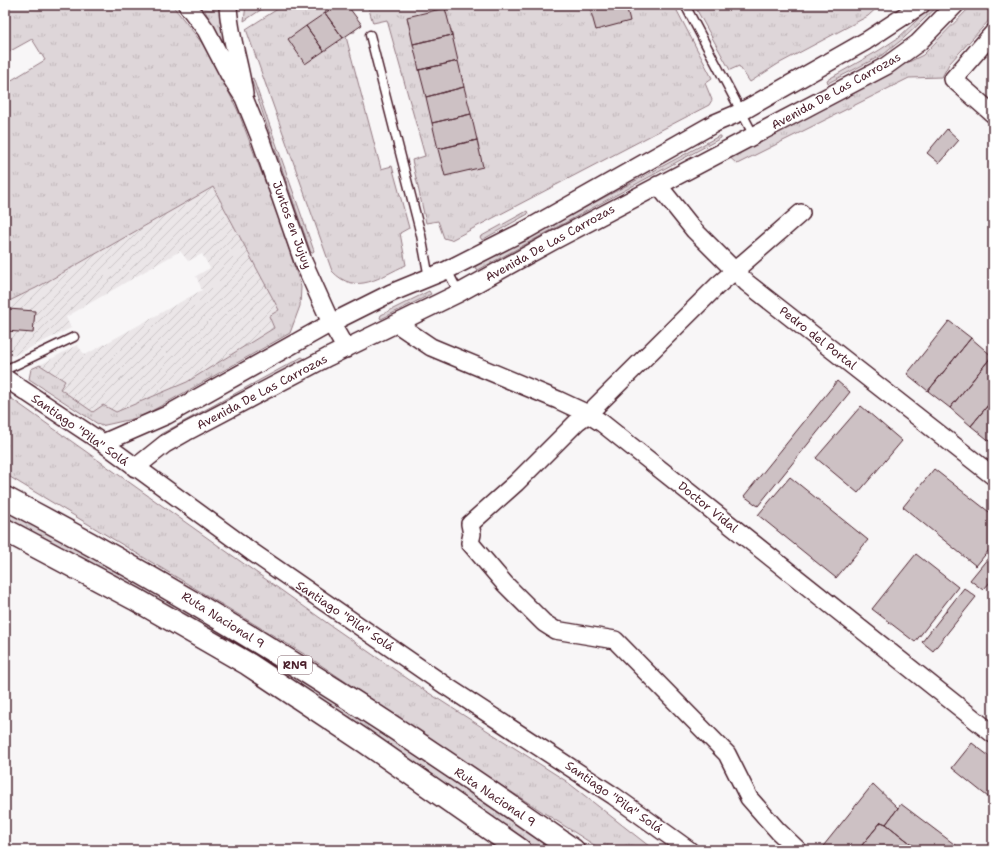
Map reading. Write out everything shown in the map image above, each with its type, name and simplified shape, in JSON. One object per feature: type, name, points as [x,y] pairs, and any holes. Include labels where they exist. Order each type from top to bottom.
[{"type":"highway","points":[[5,487],[74,534]]},
{"type":"highway","name":"Ruta Nacional 9","points":[[5,498],[163,583],[354,702],[573,850]]},
{"type":"highway","name":"Ruta Nacional 9","points":[[5,530],[135,599],[248,664],[364,741],[520,850]]},
{"type":"street","points":[[187,5],[206,30],[230,76],[244,98]]},
{"type":"street","points":[[228,5],[233,41],[241,71],[244,98]]},
{"type":"street","name":"Avenida De Las Carrozas","points":[[103,443],[167,415],[331,323],[391,293],[447,270],[526,230],[715,123],[741,112],[866,41],[921,5]]},
{"type":"street","name":"Avenida De Las Carrozas","points":[[135,468],[170,440],[346,349],[459,293],[658,185],[886,66],[918,43],[955,5]]},
{"type":"street","points":[[993,33],[953,79],[993,114]]},
{"type":"street","name":"Juntos en Jujuy","points":[[244,98],[259,135],[303,261],[331,323],[346,349]]},
{"type":"street","name":"Pedro del Portal","points":[[658,185],[694,230],[736,270],[747,283],[993,476]]},
{"type":"street","points":[[798,850],[778,831],[749,798],[727,754],[615,640],[555,630],[544,623],[505,584],[470,543],[472,534],[470,524],[516,483],[577,422],[588,414],[717,286],[801,213]]},
{"type":"street","name":"Doctor Vidal","points":[[397,324],[431,347],[588,414],[602,423],[993,734]]},
{"type":"street","name":"Santiago \"Pila\" Solá","points":[[5,378],[103,443],[135,468],[252,552],[446,686],[614,796],[689,850]]},
{"type":"lane","points":[[685,5],[754,136]]},
{"type":"lane","points":[[370,35],[421,235],[429,278]]},
{"type":"lane","points":[[447,270],[459,293]]},
{"type":"lane","points":[[5,370],[74,337]]},
{"type":"shaded area","points":[[213,187],[279,310],[269,316],[274,328],[187,382],[116,412],[103,405],[93,412],[59,389],[65,381],[40,365],[77,345],[85,355],[202,290],[196,276],[210,268],[202,254],[188,261],[180,251],[66,317],[71,328],[13,356],[5,357],[5,303],[36,288]]},
{"type":"green space","points":[[5,5],[172,5],[209,52],[238,111],[280,221],[301,287],[300,306],[290,333],[141,417],[101,426],[29,379],[31,369],[40,365],[65,381],[60,389],[93,412],[103,405],[116,412],[187,382],[274,328],[269,316],[279,310],[213,187],[36,288],[5,303],[5,84],[45,60],[32,39],[5,54]]},
{"type":"green space","points":[[246,5],[268,5],[244,21]]},
{"type":"green space","points":[[284,5],[674,5],[712,78],[705,83],[712,100],[709,105],[451,240],[444,238],[438,221],[426,223],[412,160],[425,156],[387,20],[373,23],[368,6],[350,9],[355,32],[345,33],[381,169],[392,166],[409,228],[400,233],[406,265],[369,282],[350,283],[341,279],[332,271],[246,29]]},
{"type":"green space","points":[[694,5],[880,5],[868,16],[778,64],[750,82],[739,66],[730,70]]},
{"type":"green space","points":[[933,5],[939,5],[904,38],[884,54],[828,83],[827,80],[898,38]]},
{"type":"green space","points":[[972,5],[993,5],[993,16],[949,64],[942,77],[909,78],[737,164],[725,153],[923,55]]},
{"type":"green space","points":[[221,7],[220,20],[226,44],[224,46],[204,9],[212,10]]},
{"type":"green space","points":[[253,78],[314,251],[311,253],[251,79]]},
{"type":"green space","points":[[721,136],[721,138],[478,270],[475,268],[476,266]]},
{"type":"green space","points":[[527,211],[528,214],[482,240],[480,237]]},
{"type":"green space","points":[[429,291],[431,294],[381,319],[380,318],[381,315]]},
{"type":"green space","points":[[302,357],[305,359],[162,435],[161,434]]},
{"type":"green space","points":[[5,394],[421,688],[566,781],[654,850],[602,850],[460,759],[309,657],[5,474]]},
{"type":"green space","points":[[5,511],[187,607],[412,753],[552,850],[538,850],[406,758],[5,520]]},
{"type":"building","points":[[337,5],[347,5],[362,25],[343,38],[325,13]]},
{"type":"building","points":[[589,5],[626,5],[630,21],[596,30]]},
{"type":"building","points":[[445,8],[452,35],[413,44],[407,17]]},
{"type":"building","points":[[325,13],[343,38],[324,51],[306,26]]},
{"type":"building","points":[[306,26],[324,51],[305,64],[288,39]]},
{"type":"building","points":[[452,35],[458,61],[419,70],[413,44]]},
{"type":"building","points":[[458,61],[464,87],[426,97],[419,70]]},
{"type":"building","points":[[464,87],[471,114],[432,123],[426,97]]},
{"type":"building","points":[[471,114],[477,140],[438,149],[432,123]]},
{"type":"building","points":[[947,129],[959,140],[939,163],[927,153]]},
{"type":"building","points":[[477,140],[483,167],[445,176],[438,149]]},
{"type":"building","points":[[8,309],[35,311],[33,333],[6,331]]},
{"type":"building","points":[[949,321],[971,338],[928,391],[907,374]]},
{"type":"building","points":[[971,338],[992,356],[950,408],[928,391]]},
{"type":"building","points":[[992,356],[993,399],[971,426],[950,408]]},
{"type":"building","points":[[837,381],[850,392],[758,506],[744,496]]},
{"type":"building","points":[[993,399],[993,442],[992,443],[971,426]]},
{"type":"building","points":[[861,406],[902,441],[858,493],[816,458]]},
{"type":"building","points":[[934,469],[993,515],[993,545],[976,566],[903,507]]},
{"type":"building","points":[[790,477],[868,540],[836,578],[758,515]]},
{"type":"building","points":[[993,552],[993,579],[983,590],[970,580]]},
{"type":"building","points":[[916,554],[958,587],[915,642],[872,609]]},
{"type":"building","points":[[964,588],[976,597],[933,651],[922,642]]},
{"type":"building","points":[[972,743],[993,759],[993,801],[952,768]]},
{"type":"building","points":[[873,784],[898,808],[886,824],[881,822],[858,850],[820,850]]},
{"type":"building","points":[[901,804],[962,850],[919,850],[886,824]]},
{"type":"building","points":[[881,822],[886,824],[919,850],[869,850],[862,845]]}]
